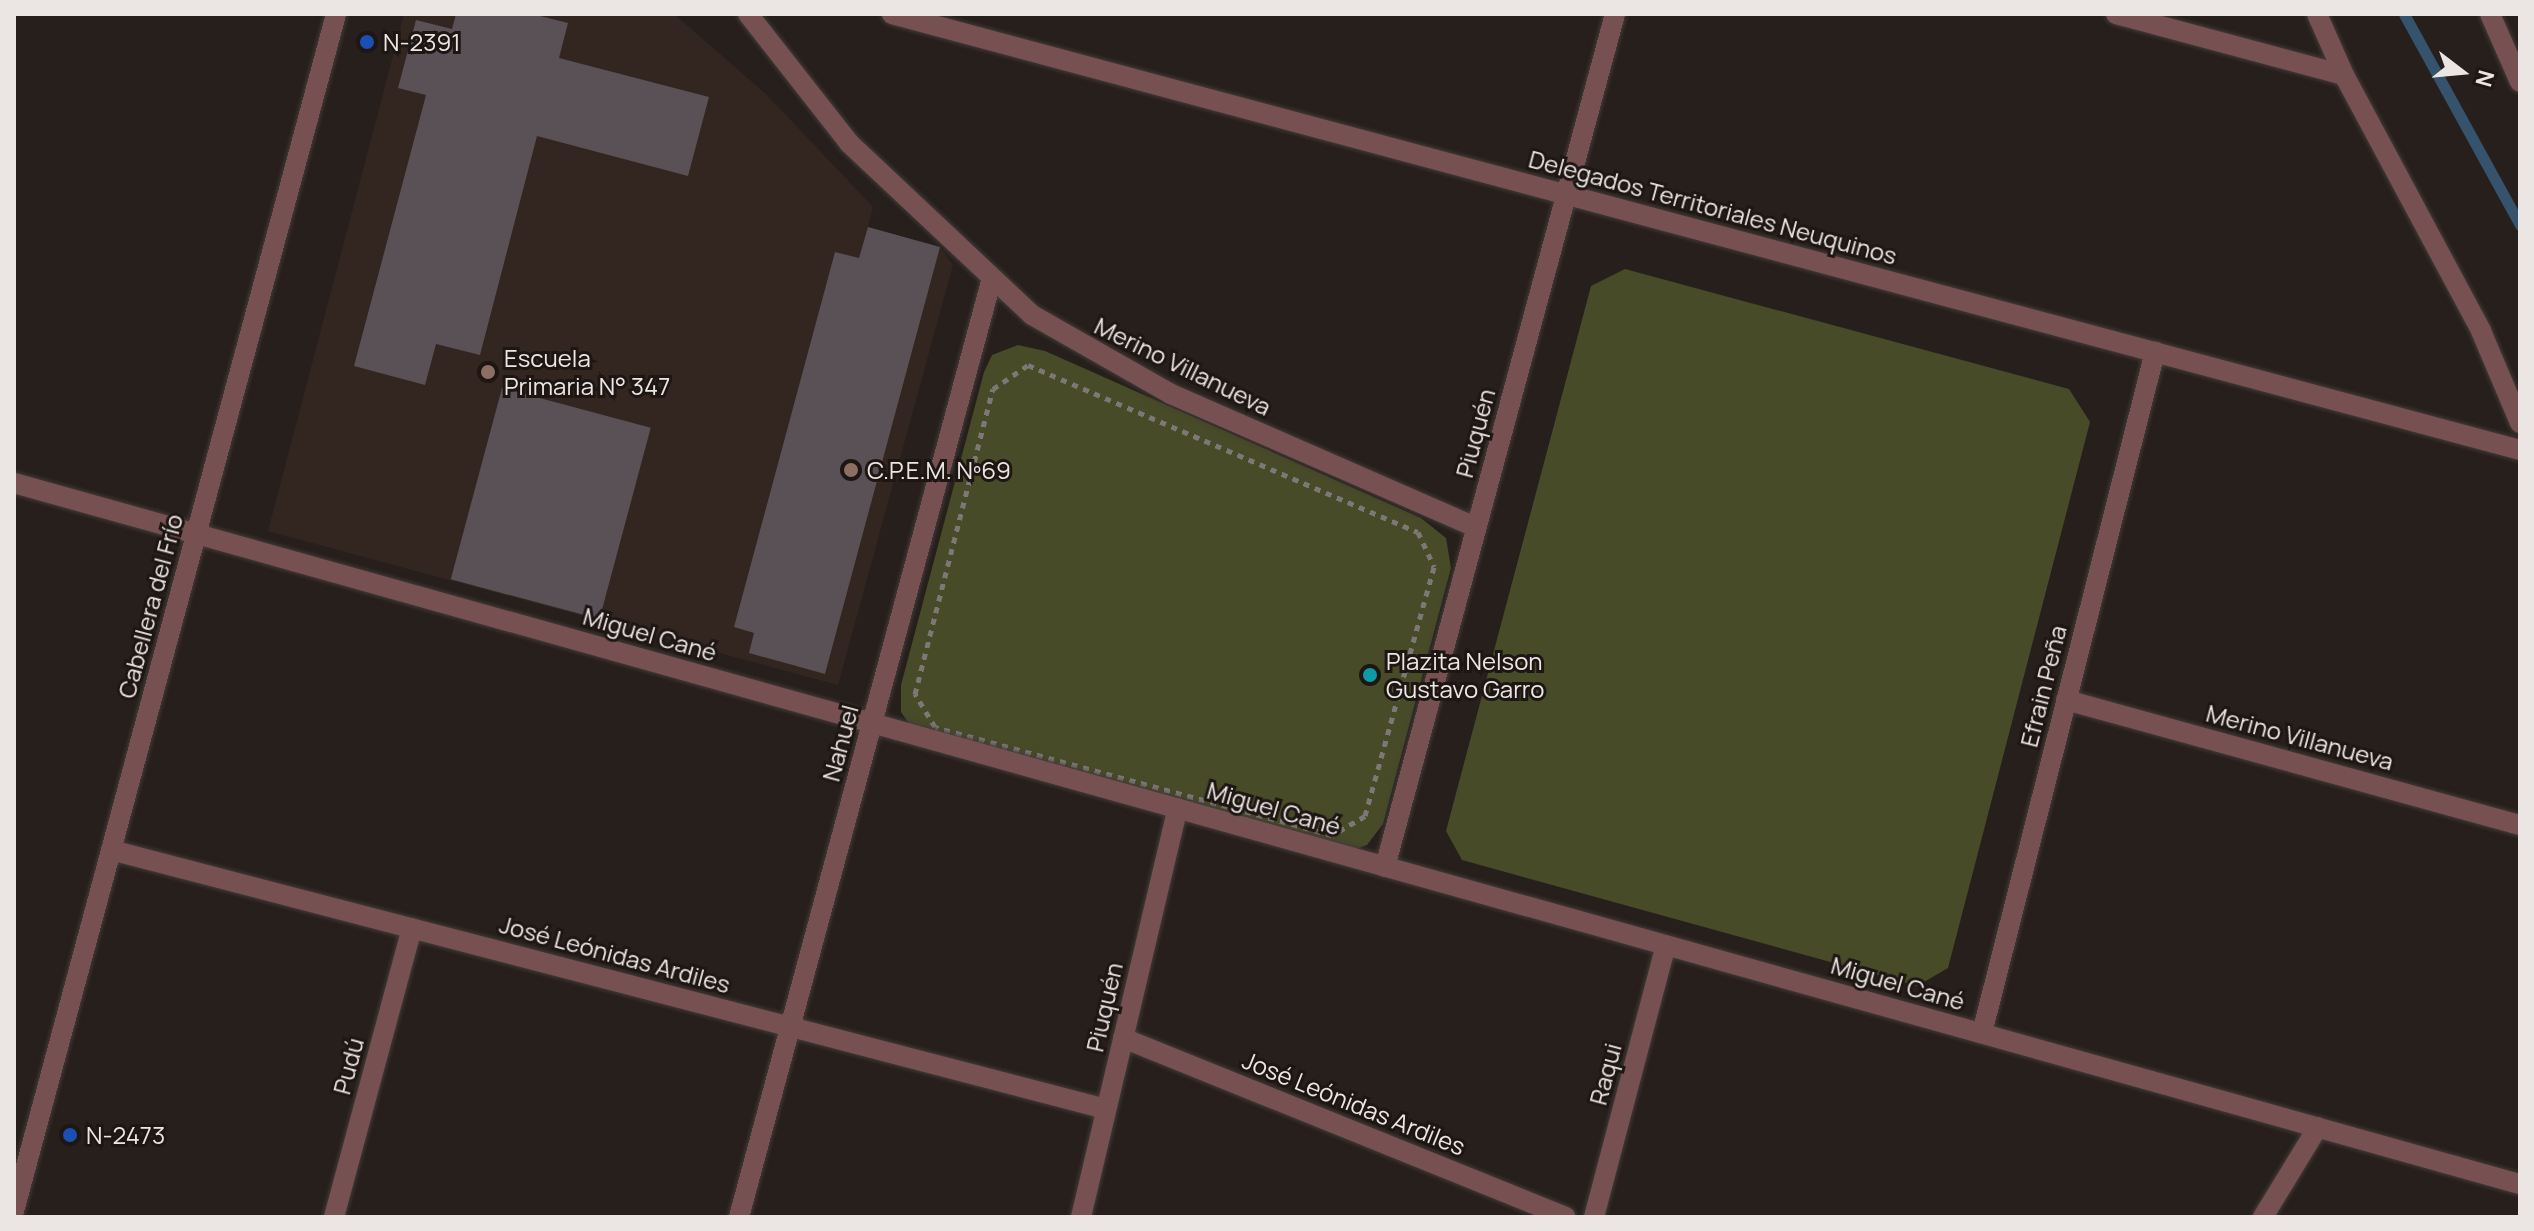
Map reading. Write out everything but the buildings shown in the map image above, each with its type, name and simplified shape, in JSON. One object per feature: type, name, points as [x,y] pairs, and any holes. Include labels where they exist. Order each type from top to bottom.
[{"type":"street","name":"Cabellera del Frío","points":[[14,1211],[336,14]]},
{"type":"street","name":"Merino Villanueva","points":[[748,14],[849,143],[991,282],[1032,315],[1120,370],[1476,527]]},
{"type":"street","name":"Delegados Territoriales Neuquinos","points":[[892,14],[2520,450]]},
{"type":"street","name":"Piuquén","points":[[1385,867],[1615,14]]},
{"type":"street","points":[[2116,14],[2344,75]]},
{"type":"street","points":[[2317,14],[2344,75],[2481,331],[2520,423]]},
{"type":"street","points":[[2490,14],[2520,82]]},
{"type":"street","name":"Nahuel","points":[[739,1217],[991,282]]},
{"type":"street","name":"Efrain Peña","points":[[1982,1033],[2155,352]]},
{"type":"street","name":"Miguel Cané","points":[[14,483],[2520,1184]]},
{"type":"street","name":"Merino Villanueva","points":[[2066,700],[2520,825]]},
{"type":"street","name":"Piuquén","points":[[1081,1217],[1178,808]]},
{"type":"street","name":"José Leónidas Ardiles","points":[[111,850],[1106,1109]]},
{"type":"street","name":"Pudú","points":[[334,1217],[412,928]]},
{"type":"street","name":"Raqui","points":[[1594,1217],[1666,945]]},
{"type":"street","name":"José Leónidas Ardiles","points":[[1123,1038],[1565,1217]]},
{"type":"street","points":[[2263,1217],[2318,1127]]},
{"type":"path","points":[[1028,365],[1418,532],[1434,567],[1365,816],[1332,835],[935,727],[915,694],[993,389],[1028,365]]},
{"type":"shaded area","name":"Escuela Primaria N° 347","points":[[404,14],[674,14],[766,94],[873,207],[868,227],[940,247],[953,265],[838,685],[268,531]]},
{"type":"green space","points":[[1625,269],[2069,389],[2090,422],[1948,968],[1917,986],[1462,860],[1446,831],[1591,286]]},
{"type":"green space","points":[[1018,345],[1045,351],[1421,518],[1446,538],[1451,568],[1383,824],[1367,845],[1356,849],[910,725],[901,712],[901,685],[984,372],[992,355]]},
{"type":"waterway","points":[[2404,14],[2520,225]]},
{"type":"place","name":"N-2391","points":[[367,42]]},
{"type":"place","name":"Escuela Primaria N° 347","points":[[488,372]]},
{"type":"place","name":"C.P.E.M. Nº69","points":[[851,470]]},
{"type":"place","name":"Plazita Nelson Gustavo Garro","points":[[1370,675]]},
{"type":"place","name":"N-2473","points":[[70,1135]]}]
